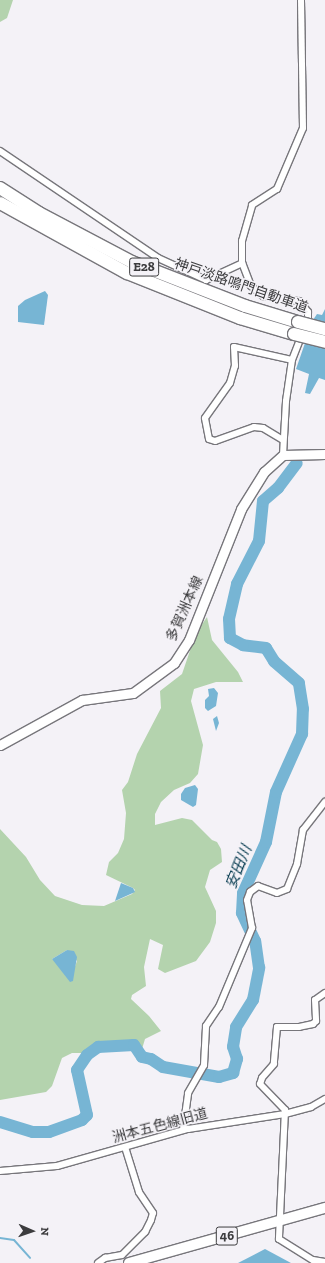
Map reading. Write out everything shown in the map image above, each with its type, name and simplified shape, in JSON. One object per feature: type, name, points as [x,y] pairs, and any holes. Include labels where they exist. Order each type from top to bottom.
[{"type":"highway","name":"神戸淡路鳴門自動車道","points":[[0,188],[46,216],[132,262],[230,301],[325,329]]},
{"type":"highway","name":"神戸淡路鳴門自動車道","points":[[0,203],[79,249],[141,279],[240,318],[325,342]]},
{"type":"main road","points":[[283,455],[325,454]]},
{"type":"main road","name":"多賀洲本線","points":[[0,745],[82,700],[134,693],[174,663],[190,640],[241,509],[264,472],[283,455]]},
{"type":"main road","name":"46","points":[[129,1263],[325,1208]]},
{"type":"street","points":[[283,455],[286,400],[292,360],[308,319],[305,306],[292,299],[263,296],[251,286],[242,263],[242,240],[252,205],[277,189],[303,128],[301,0]]},
{"type":"street","points":[[0,152],[158,258],[206,280],[242,263]]},
{"type":"street","points":[[284,440],[263,428],[254,427],[215,442],[210,439],[205,418],[230,383],[235,366],[234,347],[292,360]]},
{"type":"street","points":[[183,1130],[188,1093],[205,1062],[206,1026],[218,1007],[250,932],[246,908],[250,892],[258,886],[276,893],[287,889],[297,864],[303,830],[325,802]]},
{"type":"street","points":[[325,993],[315,1000],[316,1021],[313,1024],[299,1028],[276,1027],[274,1064],[262,1078],[260,1084],[284,1107],[285,1114],[279,1239],[313,1260],[325,1262]]},
{"type":"street","name":"洲本五色線旧道","points":[[0,1171],[57,1166],[183,1130],[285,1114],[311,1107],[325,1099]]},
{"type":"street","points":[[98,1263],[105,1258],[122,1255],[145,1232],[153,1213],[139,1192],[125,1147]]},
{"type":"green space","points":[[0,0],[13,0],[7,18],[0,22]]},
{"type":"green space","points":[[207,617],[212,640],[238,672],[243,682],[216,682],[194,689],[191,701],[203,745],[198,774],[190,783],[174,790],[161,802],[155,814],[155,825],[182,818],[192,820],[212,840],[217,842],[221,849],[222,862],[210,870],[205,887],[216,911],[216,923],[210,942],[196,961],[165,973],[158,969],[163,945],[150,939],[144,967],[146,986],[132,995],[131,999],[149,1016],[161,1031],[145,1039],[142,1049],[134,1043],[106,1044],[92,1048],[85,1053],[72,1053],[62,1058],[52,1086],[46,1092],[0,1100],[0,829],[26,857],[40,880],[55,896],[82,905],[104,906],[132,894],[135,890],[133,888],[106,875],[109,862],[118,853],[124,839],[126,813],[122,790],[128,782],[137,754],[161,708],[160,691],[182,674],[196,633]],"holes":[[[67,950],[77,961],[73,972],[52,959]]]},
{"type":"water","points":[[45,291],[48,295],[44,325],[18,322],[18,306],[25,300]]},
{"type":"water","points":[[325,309],[325,380],[319,378],[310,394],[305,393],[309,374],[296,369],[313,320],[317,314],[322,315]]},
{"type":"water","points":[[214,688],[218,693],[216,706],[208,711],[205,708],[205,700],[209,696],[208,689]]},
{"type":"water","points":[[217,716],[219,723],[216,731],[213,719]]},
{"type":"water","points":[[195,785],[198,789],[196,805],[193,807],[181,800],[181,794],[185,788]]},
{"type":"water","points":[[121,883],[133,888],[135,892],[115,901]]},
{"type":"water","points":[[67,950],[74,951],[77,957],[73,981],[70,982],[52,959]]},
{"type":"water","points":[[265,1249],[291,1263],[238,1263]]},
{"type":"waterway","name":"安田川","points":[[0,1122],[33,1132],[49,1132],[82,1120],[87,1115],[77,1070],[87,1055],[98,1047],[134,1045],[142,1057],[151,1059],[163,1067],[219,1077],[233,1073],[237,1059],[233,1047],[236,1027],[253,1000],[259,968],[255,941],[242,913],[243,893],[266,842],[276,792],[302,734],[303,709],[299,683],[274,661],[266,648],[243,645],[230,638],[229,619],[237,584],[259,541],[263,501],[278,488],[297,463]]},
{"type":"waterway","points":[[0,1238],[14,1240],[30,1258]]}]
